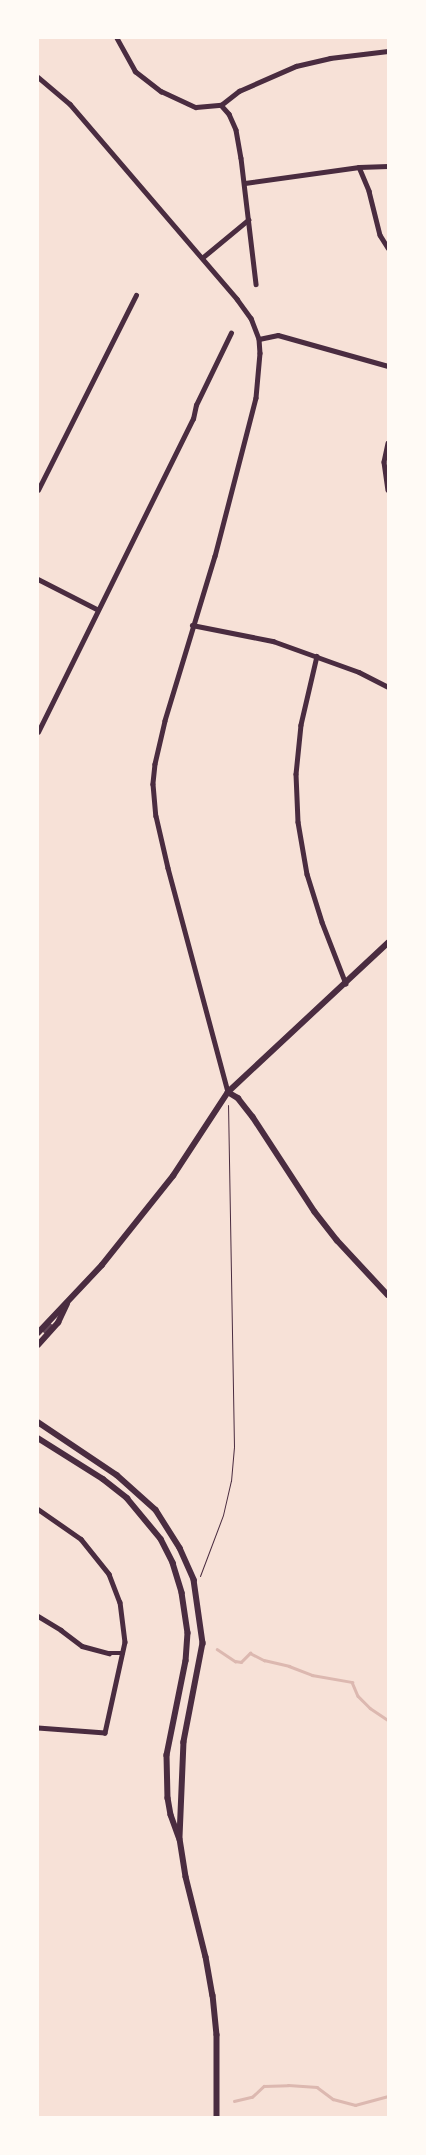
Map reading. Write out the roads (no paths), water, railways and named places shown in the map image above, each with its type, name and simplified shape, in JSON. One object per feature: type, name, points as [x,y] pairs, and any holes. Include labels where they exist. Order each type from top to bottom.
[{"type":"street","points":[[117,38],[135,71],[161,92],[196,107],[221,106],[226,109],[236,130],[245,183],[256,284]]},
{"type":"street","points":[[221,106],[240,91],[296,66],[330,58],[388,51]]},
{"type":"street","points":[[38,77],[70,104],[202,258],[251,318],[259,339],[260,352],[256,398],[214,556],[192,625],[158,746],[153,774],[154,801],[168,868],[228,1092],[238,1098],[253,1117],[311,1205],[337,1240],[388,1296]]},
{"type":"street","points":[[245,183],[359,167],[388,166]]},
{"type":"street","points":[[359,167],[369,191],[380,235],[388,248]]},
{"type":"street","points":[[202,258],[248,220]]},
{"type":"street","points":[[38,490],[136,295]]},
{"type":"street","points":[[38,732],[97,608],[193,419],[196,405],[231,333]]},
{"type":"street","points":[[259,339],[278,336],[388,366]]},
{"type":"street","points":[[388,443],[384,468],[388,490]]},
{"type":"street","points":[[38,579],[97,608]]},
{"type":"street","points":[[192,625],[273,641],[359,672],[388,687]]},
{"type":"street","points":[[317,656],[300,725],[296,774],[298,822],[306,874],[346,984]]},
{"type":"street","points":[[38,1333],[102,1265],[173,1176],[228,1092],[388,943]]},
{"type":"street","points":[[38,1345],[58,1323],[69,1300]]},
{"type":"street","points":[[38,1422],[117,1475],[156,1510],[180,1548],[195,1588],[203,1643],[184,1742],[180,1838],[186,1877],[213,1995],[218,2053],[217,2118]]},
{"type":"street","points":[[38,1438],[103,1479],[127,1498],[161,1539],[173,1563],[182,1593],[188,1633],[186,1660],[167,1755],[168,1798],[171,1815],[180,1838]]},
{"type":"street","points":[[38,1509],[81,1539],[109,1574],[115,1587],[123,1616],[123,1653],[105,1733],[38,1728]]},
{"type":"street","points":[[38,1616],[82,1646],[109,1653],[123,1653]]},
{"type":"waterway","points":[[38,38],[72,38]]},
{"type":"waterway","points":[[217,1649],[235,1661],[241,1662],[250,1653],[264,1660],[289,1666],[312,1675],[352,1682],[358,1696],[370,1708],[388,1720]]},
{"type":"waterway","points":[[234,2101],[252,2097],[264,2086],[288,2085],[317,2087],[333,2099],[355,2105],[388,2096]]}]
